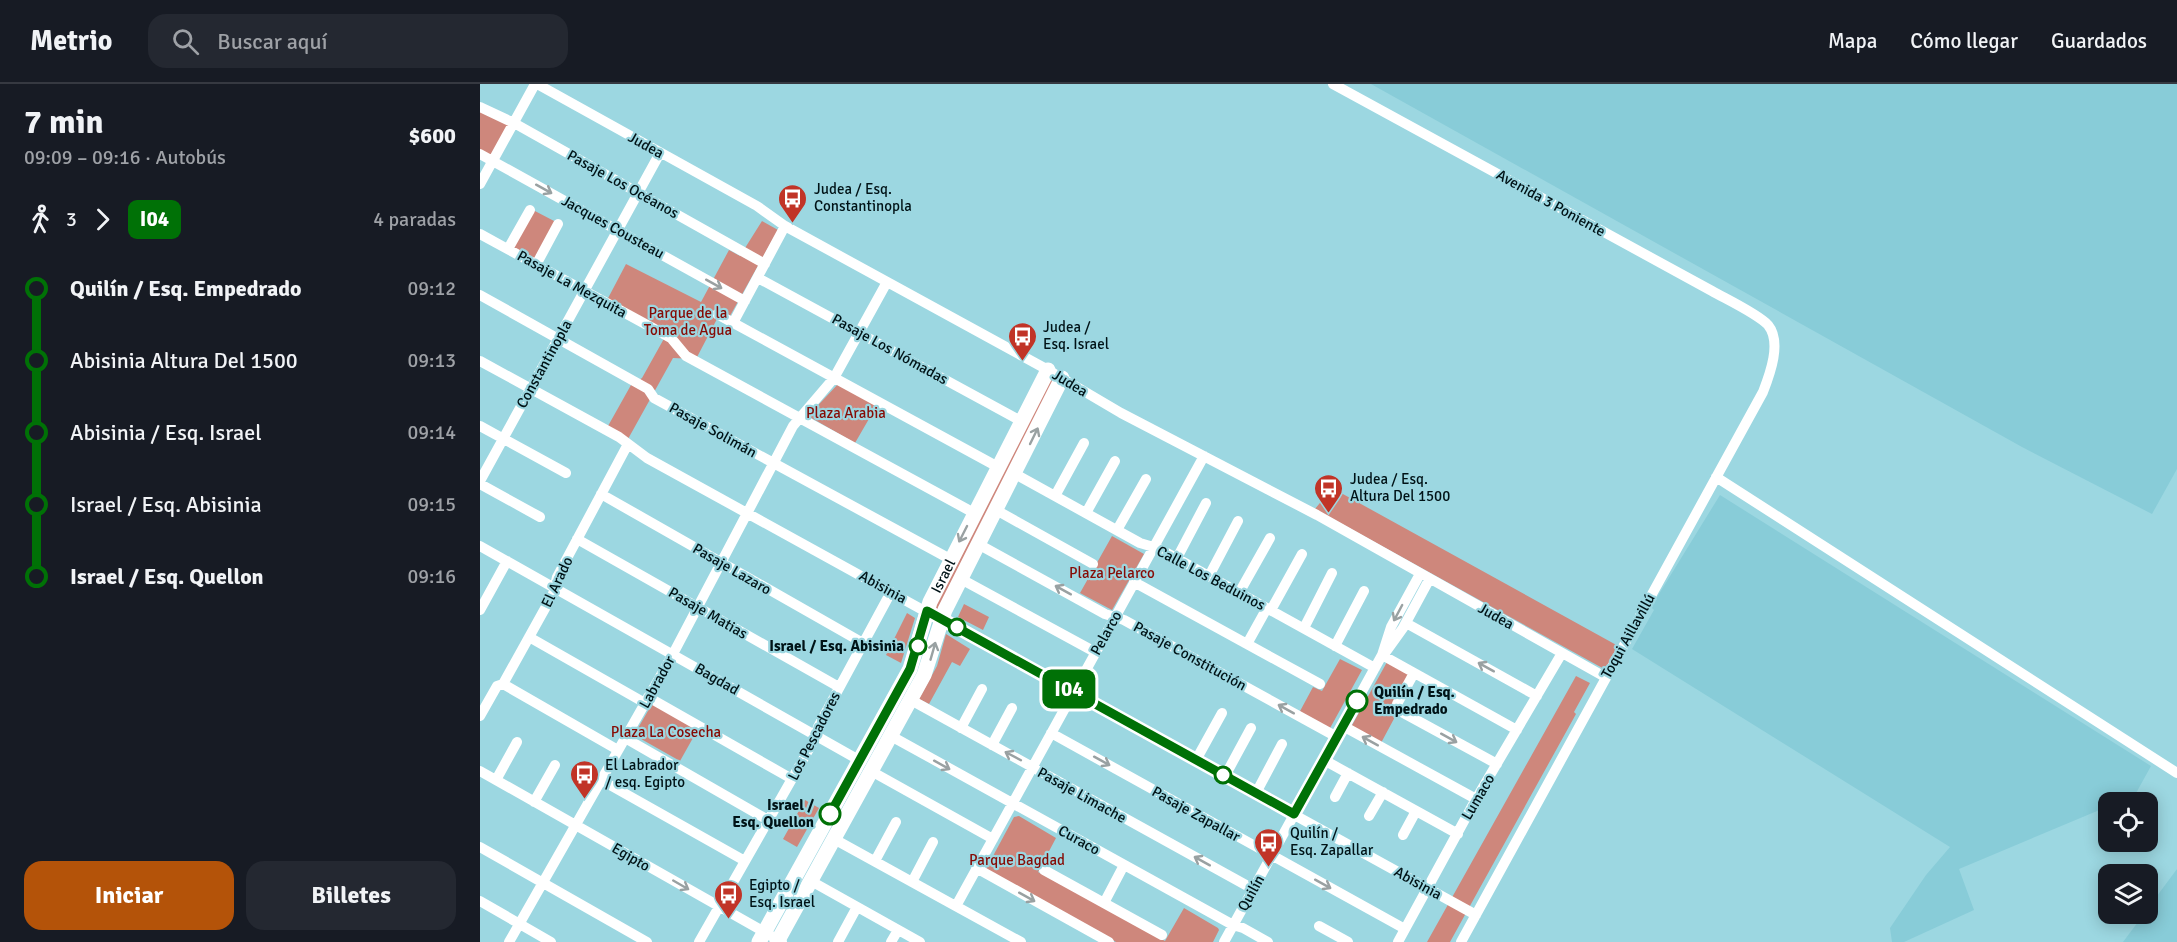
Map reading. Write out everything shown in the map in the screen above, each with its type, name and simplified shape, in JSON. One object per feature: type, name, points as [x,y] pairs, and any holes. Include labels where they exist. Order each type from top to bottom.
[{"type":"street","points":[[480,184],[536,84]]},
{"type":"street","name":"Judea","points":[[536,84],[757,206],[785,226],[1048,370],[1121,413],[1317,515],[1605,677]]},
{"type":"street","name":"Avenida 3 Poniente","points":[[1333,84],[1712,291],[1767,325]]},
{"type":"street","name":"Pasaje Los Océanos","points":[[480,107],[514,123],[765,264]]},
{"type":"street","name":"Constantinopla","points":[[480,483],[660,153]]},
{"type":"street","name":"Jacques Cousteau","points":[[480,154],[745,301]]},
{"type":"street","points":[[508,249],[530,210]]},
{"type":"street","points":[[536,265],[558,224]]},
{"type":"street","points":[[733,323],[785,226]]},
{"type":"street","name":"Pasaje La Mezquita","points":[[480,234],[671,338],[686,356],[974,513]]},
{"type":"street","name":"Pasaje Los Nómadas","points":[[758,278],[1021,421]]},
{"type":"street","name":"Labrador","points":[[509,942],[673,654],[773,463],[800,417],[834,378],[887,282]]},
{"type":"street","name":"Pasaje Solimán","points":[[480,295],[648,389],[654,398],[951,559]]},
{"type":"street","points":[[717,314],[998,467]]},
{"type":"street","name":"Toqui Aillavillú","points":[[1461,942],[1763,392],[1774,344],[1767,325]]},
{"type":"street","name":"Abisinia","points":[[480,361],[628,444],[647,458],[1476,915]]},
{"type":"street","name":"Israel","points":[[762,937],[910,669],[927,611],[951,559],[1048,370]]},
{"type":"street","name":"Israel","points":[[779,941],[927,669],[942,619],[1062,378]]},
{"type":"street","points":[[480,426],[566,473]]},
{"type":"street","points":[[1055,496],[1084,443]]},
{"type":"street","name":"El Arado","points":[[480,716],[497,686],[502,684],[554,594],[557,577],[628,444]]},
{"type":"street","name":"Pelarco","points":[[956,906],[1204,456]]},
{"type":"street","points":[[1086,513],[1115,461]]},
{"type":"street","name":"Calle Los Beduinos","points":[[1015,474],[1140,543],[1177,558],[1375,668]]},
{"type":"street","points":[[1716,477],[2177,773]]},
{"type":"street","points":[[1117,530],[1146,480]]},
{"type":"street","points":[[480,483],[540,517]]},
{"type":"street","name":"Pasaje Lazaro","points":[[602,494],[863,643]]},
{"type":"street","points":[[1177,558],[1206,504]]},
{"type":"street","points":[[996,510],[1093,564]]},
{"type":"street","points":[[1209,576],[1238,521]]},
{"type":"street","points":[[1239,593],[1270,538]]},
{"type":"street","name":"Pasaje Matias","points":[[578,539],[839,687]]},
{"type":"street","name":"Pasaje Constitución","points":[[978,544],[1105,614],[1124,620],[1337,737]]},
{"type":"street","name":"Bagdad","points":[[480,546],[859,760]]},
{"type":"street","points":[[1247,644],[1302,554]]},
{"type":"street","points":[[481,607],[507,561]]},
{"type":"street","points":[[1304,628],[1332,573]]},
{"type":"street","name":"Quilín","points":[[1224,942],[1382,655],[1406,623],[1425,577]]},
{"type":"street","name":"Quilín","points":[[1382,655],[1391,627],[1425,577]]},
{"type":"street","points":[[961,579],[1095,652]]},
{"type":"street","points":[[1134,582],[1320,684]]},
{"type":"street","points":[[1335,646],[1364,591]]},
{"type":"street","name":"Los Pescadores","points":[[699,942],[792,779],[891,592]]},
{"type":"street","points":[[1406,623],[1537,696]]},
{"type":"street","points":[[529,637],[792,779]]},
{"type":"street","name":"Lumaco","points":[[1398,942],[1476,799],[1562,653]]},
{"type":"street","points":[[1382,655],[1517,730]]},
{"type":"street","points":[[1414,673],[1397,704],[1398,710],[1497,764]]},
{"type":"street","points":[[502,684],[618,750]]},
{"type":"street","points":[[961,728],[982,689]]},
{"type":"street","name":"Pasaje Limache","points":[[911,700],[1253,889]]},
{"type":"street","points":[[992,745],[1012,708]]},
{"type":"street","points":[[1196,760],[1222,713]]},
{"type":"street","points":[[1343,726],[1476,799]]},
{"type":"street","points":[[1225,776],[1251,728]]},
{"type":"street","name":"Pasaje Zapallar","points":[[1051,733],[1405,929]]},
{"type":"street","name":"Curaco","points":[[891,736],[1233,925],[1268,942]]},
{"type":"street","points":[[625,738],[768,820]]},
{"type":"street","points":[[496,780],[517,742]]},
{"type":"street","points":[[1256,793],[1282,744]]},
{"type":"street","points":[[1324,760],[1458,834]]},
{"type":"street","points":[[534,802],[555,765]]},
{"type":"street","name":"Egipto","points":[[480,771],[719,907],[762,937],[779,941]]},
{"type":"street","points":[[871,771],[993,839]]},
{"type":"street","points":[[1335,797],[1348,773]]},
{"type":"street","points":[[601,780],[745,861]]},
{"type":"street","points":[[1369,816],[1383,792]]},
{"type":"street","points":[[1403,835],[1416,811]]},
{"type":"street","points":[[875,861],[896,822]]},
{"type":"street","points":[[834,839],[1021,942]]},
{"type":"street","points":[[912,882],[933,842]]},
{"type":"street","points":[[480,847],[647,942]]},
{"type":"street","points":[[1104,903],[1124,865]]},
{"type":"street","points":[[976,868],[1109,942]]},
{"type":"street","points":[[1044,870],[1162,935]]},
{"type":"street","points":[[811,881],[920,942]]},
{"type":"street","points":[[480,901],[551,942]]},
{"type":"street","points":[[838,942],[857,907]]},
{"type":"street","points":[[1318,926],[1348,942]]},
{"type":"street","points":[[891,942],[898,930]]},
{"type":"shaded area","points":[[1371,84],[2177,84],[2177,469],[2152,514],[2022,447]]},
{"type":"shaded area","points":[[1720,495],[2151,766],[2137,792],[2098,792],[2098,811],[1959,869],[1974,910],[1904,942],[1892,942],[1890,928],[1926,875],[1950,847],[1632,649],[1654,610],[1651,607]]},
{"type":"shaded area","points":[[2177,869],[2177,942],[2123,942],[2136,924],[2158,924],[2158,895]]},
{"type":"green space","points":[[480,109],[509,125],[491,157],[480,151]]},
{"type":"green space","points":[[533,210],[556,222],[536,259],[513,247]]},
{"type":"green space","name":"Parque de la Toma de Agua","points":[[762,221],[778,230],[726,323],[717,319],[696,359],[673,358],[628,439],[608,426],[631,385],[642,378],[666,335],[606,302],[626,264],[701,302],[729,250],[740,256]]},
{"type":"green space","points":[[1050,379],[1053,381],[937,613],[932,610]]},
{"type":"green space","name":"Plaza Arabia","points":[[839,383],[877,405],[855,443],[808,416]]},
{"type":"green space","points":[[1332,488],[1620,647],[1606,670],[1315,509]]},
{"type":"green space","name":"Plaza Pelarco","points":[[1112,536],[1144,554],[1112,610],[1080,593]]},
{"type":"green space","points":[[964,604],[989,617],[983,630],[958,617]]},
{"type":"green space","points":[[907,613],[915,618],[901,663],[886,655]]},
{"type":"green space","points":[[946,634],[970,649],[960,666],[952,662],[929,704],[919,699],[937,666]]},
{"type":"green space","points":[[1340,659],[1362,670],[1329,730],[1299,713],[1313,687],[1322,691]]},
{"type":"green space","points":[[1387,662],[1410,674],[1390,711],[1396,715],[1381,743],[1351,727]]},
{"type":"green space","points":[[1576,676],[1590,683],[1574,712],[1576,714],[1450,942],[1427,942]]},
{"type":"green space","name":"Plaza La Cosecha","points":[[652,704],[698,729],[680,761],[634,735]]},
{"type":"green space","points":[[805,800],[819,808],[797,847],[783,839]]},
{"type":"green space","name":"Parque Bagdad","points":[[1019,816],[1056,838],[1038,872],[1165,941],[1184,908],[1218,928],[1213,942],[1116,942],[986,869],[1014,817]]},
{"type":"bus line","name":"I04","points":[[830,814],[910,669],[927,611],[1294,814],[1357,701]]},
{"type":"place","name":"Judea / Esq. Constantinopla","points":[[793,224]]},
{"type":"place","name":"Judea / Esq. Israel","points":[[1022,362]]},
{"type":"place","name":"Judea / Esq. Altura Del 1500","points":[[1329,514]]},
{"type":"place","name":"Israel / Esq. Abisinia","points":[[918,646]]},
{"type":"place","name":"Quilín / Esq. Empedrado","points":[[1357,701]]},
{"type":"place","name":"El Labrador / esq. Egipto","points":[[584,800]]},
{"type":"place","name":"Israel / Esq. Quellon","points":[[830,814]]},
{"type":"place","name":"Quilín / Esq. Zapallar","points":[[1269,868]]},
{"type":"place","name":"Egipto / Esq. Israel","points":[[728,920]]}]
